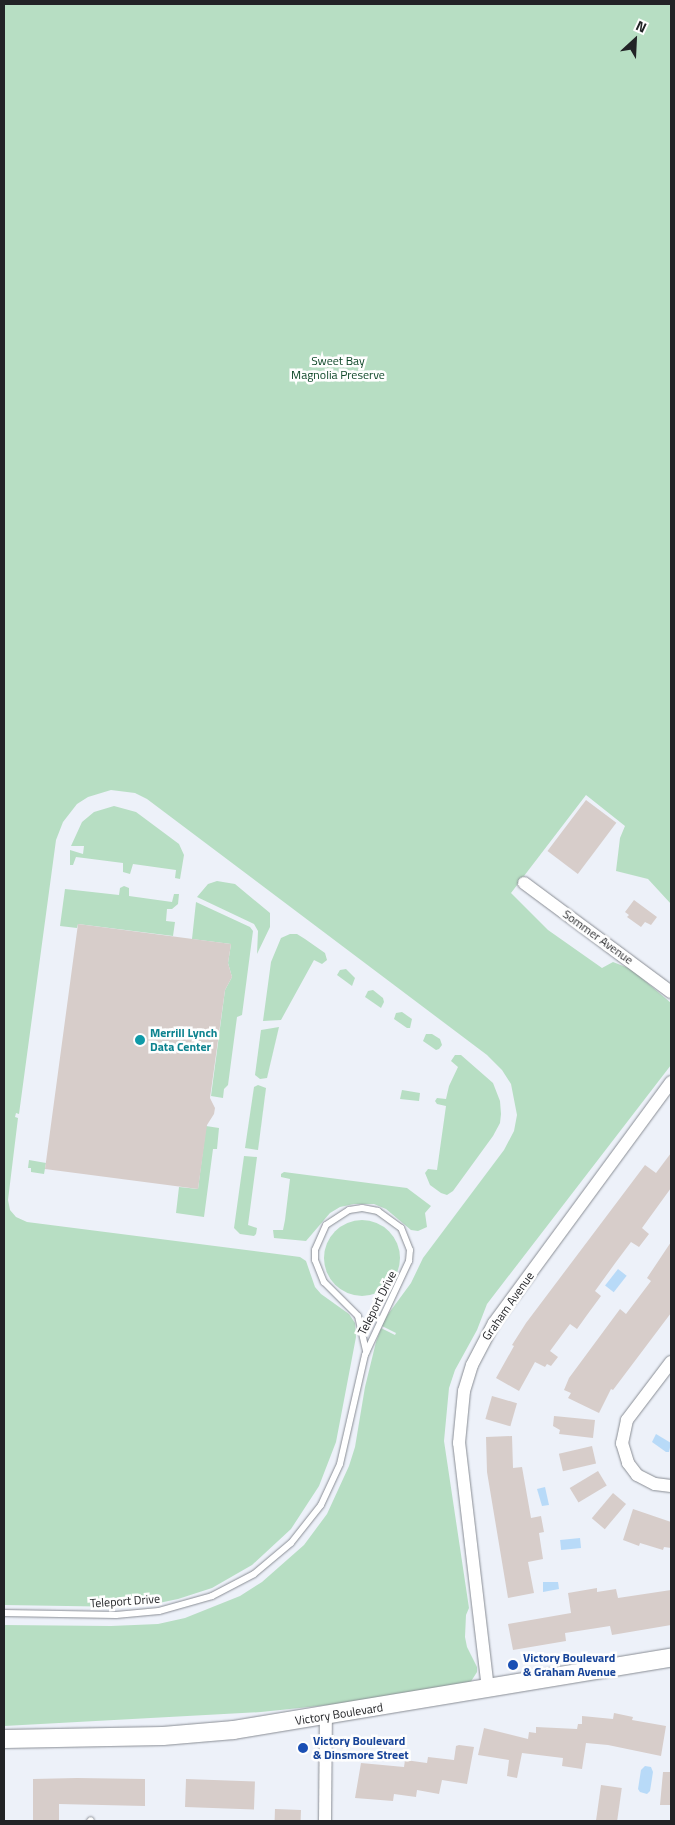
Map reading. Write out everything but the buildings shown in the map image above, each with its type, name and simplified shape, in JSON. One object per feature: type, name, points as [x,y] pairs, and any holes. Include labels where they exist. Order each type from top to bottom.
[{"type":"main road","name":"Victory Boulevard","points":[[4,1739],[181,1734],[234,1730],[671,1658]]},
{"type":"street","name":"Sommer Avenue","points":[[524,883],[671,992]]},
{"type":"street","name":"Graham Avenue","points":[[488,1689],[459,1443],[464,1391],[472,1365],[494,1322],[671,1082]]},
{"type":"street","points":[[671,1362],[627,1420],[622,1443],[628,1463],[637,1475],[655,1484],[671,1486]]},
{"type":"street","points":[[326,1716],[326,1821]]},
{"type":"lane","name":"Teleport Drive","points":[[4,1613],[116,1615],[159,1611],[212,1596],[254,1574],[291,1543],[321,1505],[340,1464],[366,1352],[379,1321],[406,1271],[410,1250],[400,1228],[391,1219],[378,1211],[362,1208],[349,1210],[326,1226],[315,1250],[315,1260],[324,1282],[358,1316],[363,1328],[366,1352]]},
{"type":"green space","name":"Sweet Bay Magnolia Preserve","points":[[4,4],[671,4],[671,904],[648,879],[616,871],[620,838],[625,826],[586,795],[511,893],[548,930],[602,968],[613,962],[631,969],[671,1003],[671,1065],[487,1304],[477,1330],[455,1370],[449,1388],[444,1441],[469,1608],[466,1615],[465,1637],[467,1647],[477,1667],[477,1672],[470,1683],[386,1699],[261,1712],[4,1726],[4,1625],[111,1626],[158,1624],[185,1618],[240,1596],[262,1582],[304,1545],[327,1514],[349,1466],[355,1447],[365,1387],[376,1342],[381,1328],[395,1335],[396,1333],[382,1326],[386,1317],[411,1283],[423,1258],[504,1150],[514,1131],[517,1115],[511,1084],[502,1070],[487,1055],[147,799],[135,793],[111,790],[88,797],[77,804],[63,822],[56,840],[19,1114],[16,1113],[15,1117],[18,1118],[8,1200],[10,1210],[16,1217],[27,1222],[300,1257],[306,1261],[315,1287],[321,1294],[349,1314],[355,1323],[356,1337],[336,1442],[319,1486],[291,1529],[252,1565],[212,1588],[178,1599],[154,1604],[130,1607],[4,1605]]},
{"type":"green space","points":[[114,806],[136,812],[179,844],[184,855],[180,879],[175,878],[176,870],[133,864],[130,874],[123,872],[123,863],[76,857],[73,865],[70,865],[70,850],[83,854],[84,846],[71,846],[82,822],[94,812]]},
{"type":"green space","points":[[217,881],[235,884],[270,913],[270,927],[257,954],[258,931],[254,924],[197,897],[208,884]]},
{"type":"green space","points":[[124,886],[129,888],[129,896],[172,902],[174,894],[179,894],[178,904],[172,909],[167,909],[166,921],[175,922],[173,936],[78,924],[77,928],[60,926],[65,889],[119,895],[120,888]]},
{"type":"green space","points":[[196,902],[250,927],[253,931],[242,1015],[237,1017],[228,1085],[224,1089],[223,1098],[211,1096],[225,990],[232,977],[228,963],[231,944],[192,939]]},
{"type":"green space","points":[[290,934],[297,934],[325,953],[327,960],[322,964],[314,960],[281,1020],[263,1021],[271,962],[281,938]]},
{"type":"green space","points":[[346,969],[355,978],[352,986],[337,975],[340,970]]},
{"type":"green space","points":[[373,990],[383,998],[384,1002],[381,1008],[365,997],[368,991]]},
{"type":"green space","points":[[402,1012],[412,1019],[410,1028],[394,1019],[396,1013]]},
{"type":"green space","points":[[279,1027],[267,1078],[260,1079],[255,1075],[261,1030]]},
{"type":"green space","points":[[426,1034],[432,1034],[440,1039],[442,1045],[439,1049],[436,1050],[423,1041]]},
{"type":"green space","points":[[455,1055],[461,1055],[493,1083],[500,1101],[501,1114],[500,1123],[493,1136],[453,1191],[447,1195],[430,1185],[425,1173],[428,1169],[437,1170],[446,1106],[437,1104],[435,1101],[437,1098],[446,1099],[449,1086],[458,1067],[451,1061]]},
{"type":"green space","points":[[258,1085],[266,1088],[258,1150],[245,1148],[254,1087]]},
{"type":"green space","points":[[402,1090],[420,1093],[419,1101],[400,1099]]},
{"type":"green space","points":[[206,1126],[219,1128],[217,1149],[213,1149],[204,1217],[176,1213],[179,1187],[198,1189]]},
{"type":"green space","points":[[244,1156],[257,1157],[248,1225],[257,1228],[254,1236],[240,1234],[234,1228]]},
{"type":"green space","points":[[29,1160],[46,1163],[44,1174],[31,1172],[31,1168],[28,1168]]},
{"type":"green space","points":[[284,1172],[407,1188],[431,1206],[425,1213],[427,1227],[418,1231],[411,1230],[386,1209],[374,1204],[354,1204],[340,1207],[330,1213],[306,1241],[274,1238],[273,1230],[283,1230],[285,1220],[290,1179],[281,1177],[281,1174]]},
{"type":"green space","points":[[362,1220],[377,1223],[389,1231],[397,1243],[400,1258],[397,1273],[389,1285],[377,1293],[362,1296],[347,1293],[335,1285],[327,1273],[324,1258],[327,1243],[335,1231],[347,1223]]},
{"type":"water","points":[[618,1269],[627,1276],[614,1292],[605,1286]]},
{"type":"water","points":[[656,1434],[671,1443],[669,1452],[666,1452],[652,1442]]},
{"type":"water","points":[[545,1487],[549,1505],[542,1506],[537,1489]]},
{"type":"water","points":[[580,1538],[581,1548],[561,1550],[560,1540]]},
{"type":"water","points":[[543,1582],[558,1582],[559,1589],[543,1592]]},
{"type":"water","points":[[645,1766],[651,1767],[653,1772],[650,1791],[647,1794],[640,1792],[638,1789],[641,1770]]},
{"type":"place","name":"Merrill Lynch Data Center","points":[[140,1040]]},
{"type":"place","name":"Victory Boulevard & Graham Avenue","points":[[513,1665]]},
{"type":"place","name":"Victory Boulevard & Dinsmore Street","points":[[303,1748]]}]
